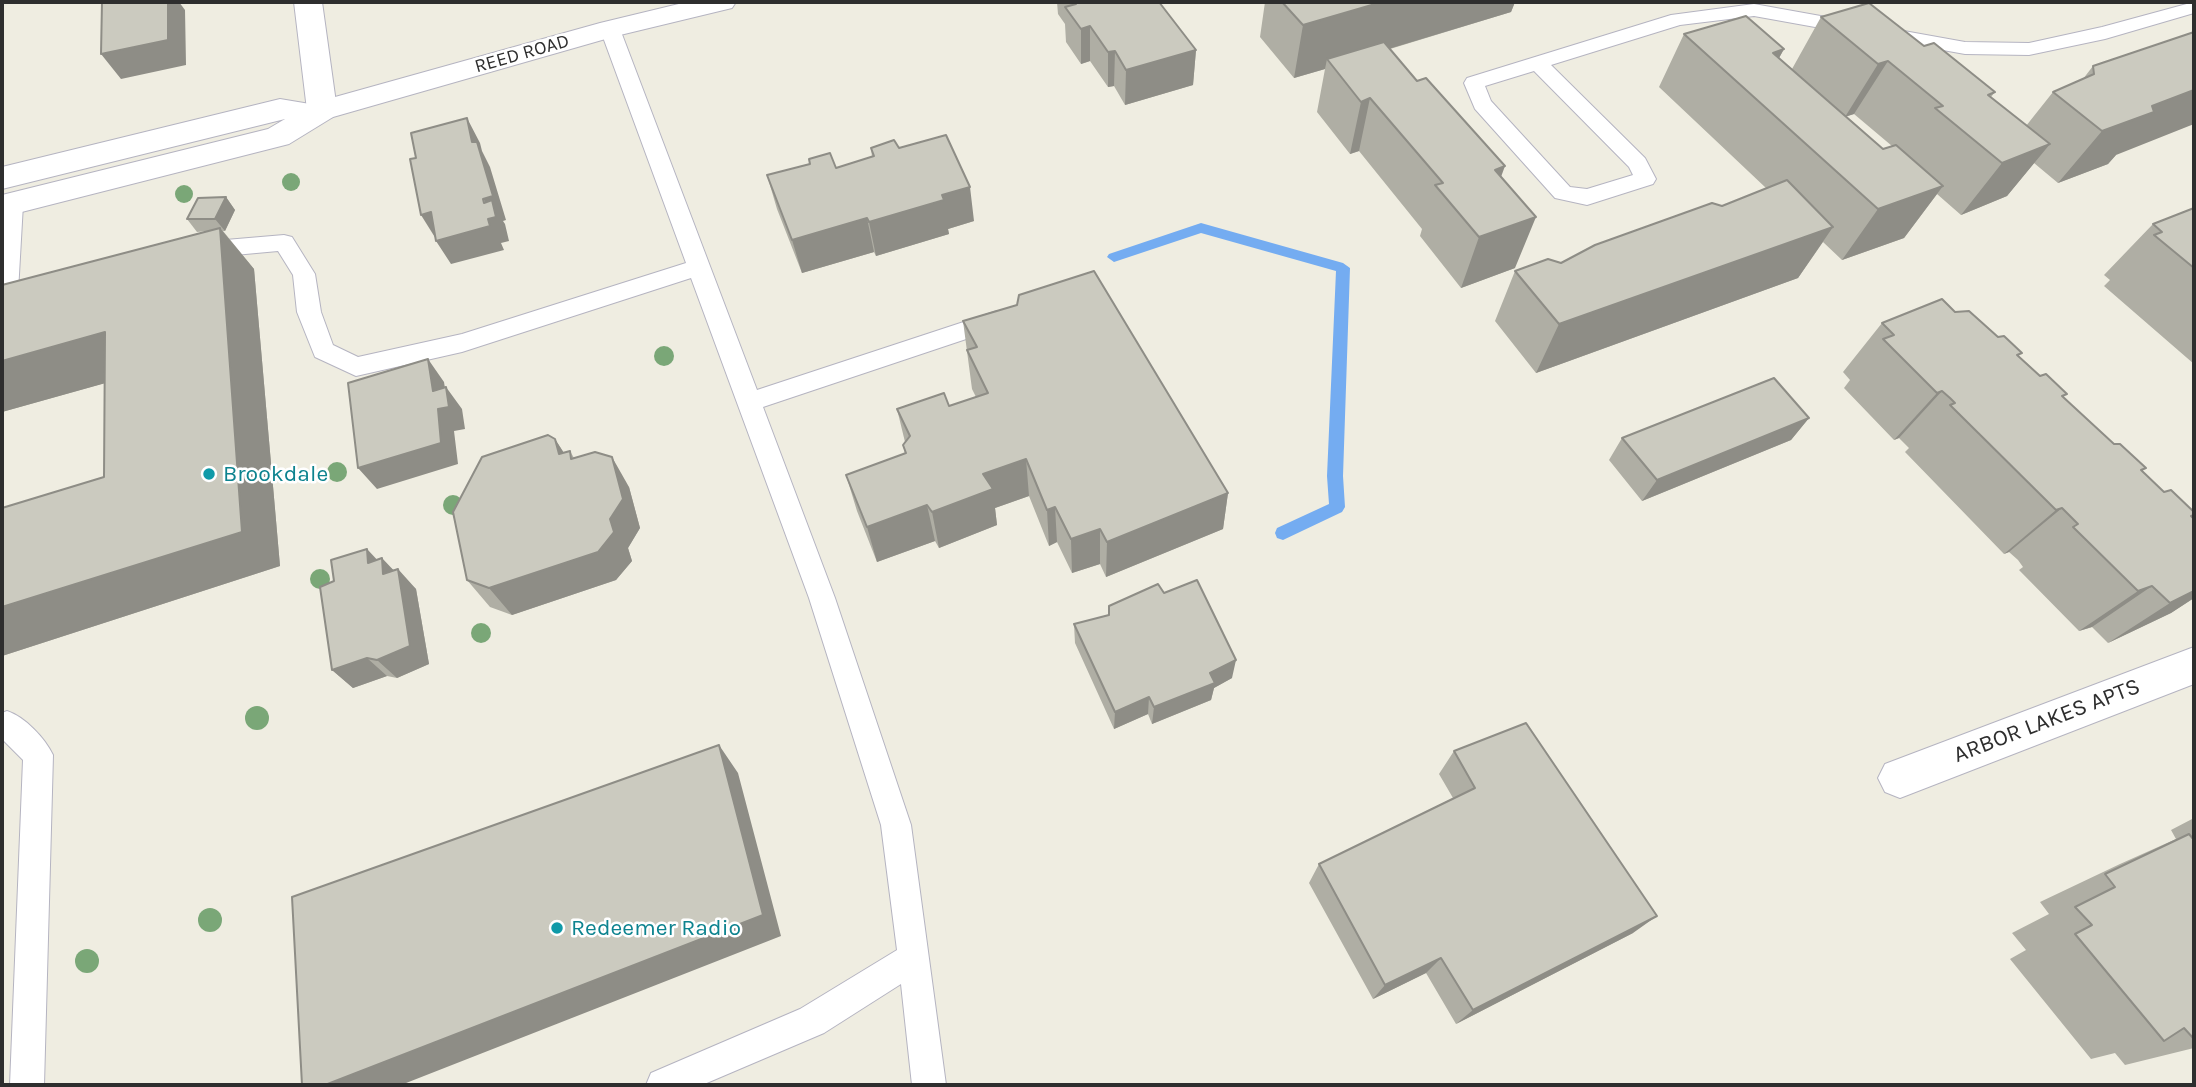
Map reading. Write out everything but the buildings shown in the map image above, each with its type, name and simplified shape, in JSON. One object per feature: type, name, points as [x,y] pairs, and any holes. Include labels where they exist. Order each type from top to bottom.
[{"type":"main road","points":[[308,2],[322,110]]},
{"type":"main road","name":"REED ROAD","points":[[5,196],[278,137],[322,110],[610,29],[722,2]]},
{"type":"main road","name":"ARBOR LAKES APTS","points":[[1900,778],[2194,665]]},
{"type":"lane","points":[[1537,63],[1638,163],[1645,179],[1587,197],[1563,193],[1482,104],[1474,83],[1537,63],[1678,19],[1754,10],[1965,48],[2029,49],[2105,33],[2194,7]]},
{"type":"lane","points":[[610,29],[822,597],[896,825],[929,1085]]},
{"type":"lane","points":[[5,196],[6,302],[42,297]]},
{"type":"lane","points":[[175,254],[284,243],[304,274],[309,312],[323,351],[356,367],[462,343],[700,267]]},
{"type":"lane","points":[[750,402],[1017,314]]},
{"type":"lane","points":[[2,726],[7,724],[38,755],[27,1085]]},
{"type":"lane","points":[[663,1085],[812,1021],[914,958]]},
{"type":"waterway","points":[[1114,257],[1201,228],[1343,268],[1335,476],[1337,507],[1283,533]]},
{"type":"place","name":"Brookdale","points":[[209,474]]},
{"type":"place","name":"Redeemer Radio","points":[[557,928]]}]
